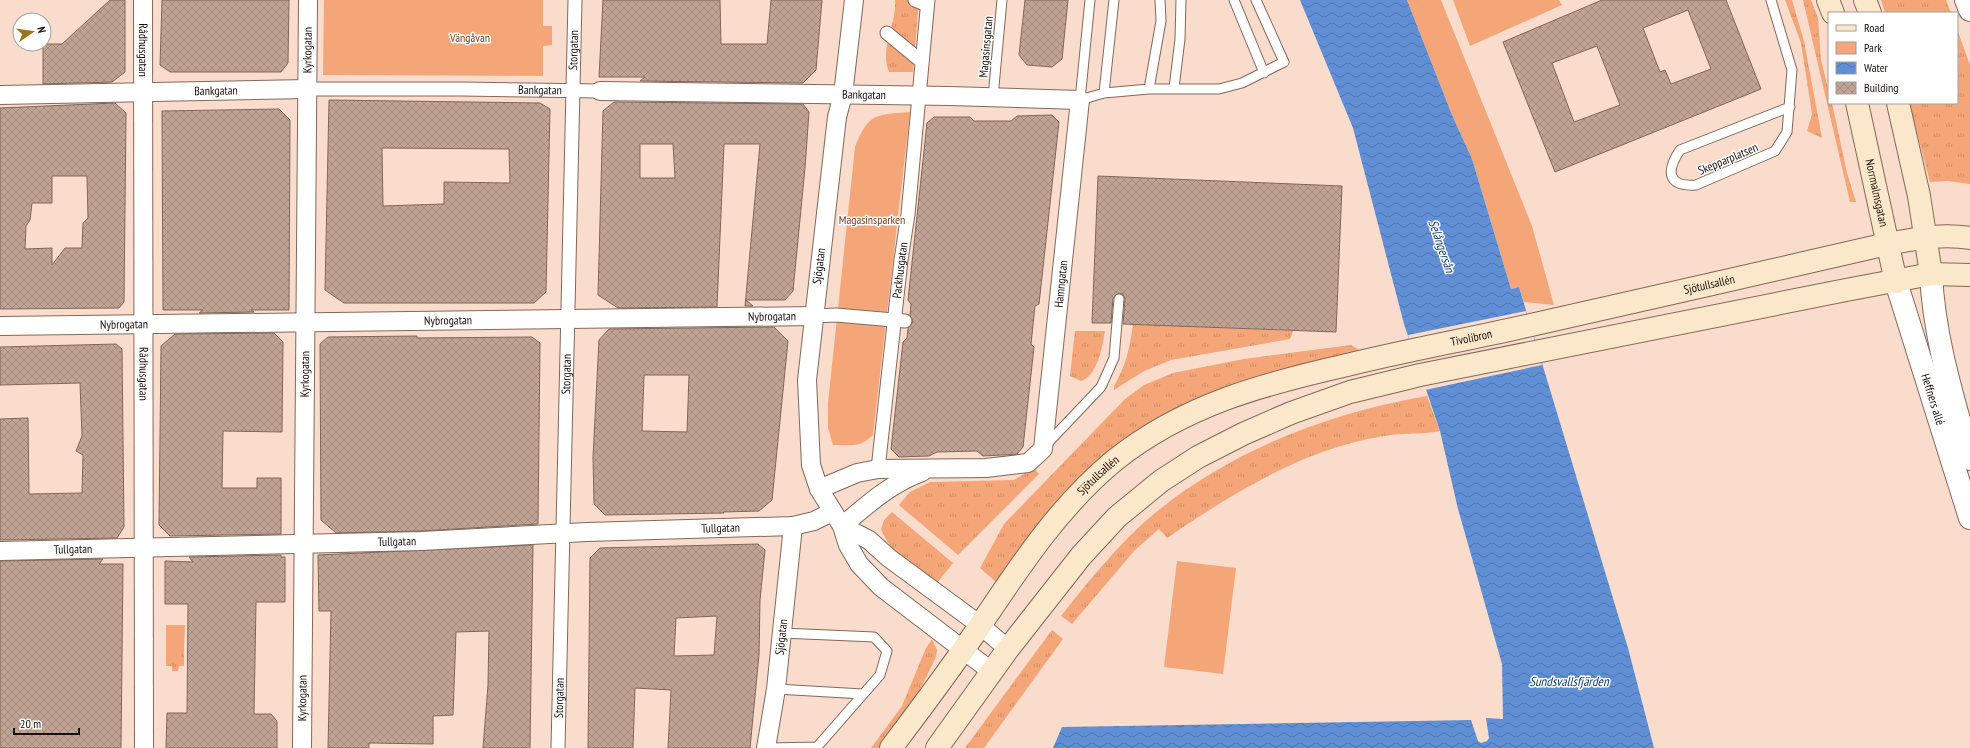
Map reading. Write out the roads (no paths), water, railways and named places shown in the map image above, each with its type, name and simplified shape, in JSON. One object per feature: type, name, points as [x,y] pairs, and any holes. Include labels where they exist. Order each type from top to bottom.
[{"type":"main road","points":[[1828,0],[1832,12]]},
{"type":"main road","points":[[1865,0],[1870,12]]},
{"type":"main road","name":"Norrmalmsgatan","points":[[1857,104],[1896,282]]},
{"type":"main road","points":[[1898,104],[1919,196],[1931,274]]},
{"type":"main road","name":"Sjötullsallén","points":[[1530,325],[1887,244],[1925,237],[1955,235],[1970,238]]},
{"type":"main road","points":[[937,748],[1008,648],[1086,551],[1118,517],[1161,481],[1198,457],[1243,434],[1291,413],[1350,392],[1420,375],[1538,350],[1846,290],[1896,282],[1931,274],[1970,275]]},
{"type":"main road","name":"Tivolibron","points":[[1412,349],[1530,325]]},
{"type":"main road","name":"Sjötullsallén","points":[[891,748],[1044,534],[1077,496],[1114,461],[1150,436],[1193,412],[1228,396],[1281,380],[1412,349]]},
{"type":"street","name":"Rådhusgatan","points":[[144,0],[144,748]]},
{"type":"street","name":"Kyrkogatan","points":[[302,748],[308,0]]},
{"type":"street","name":"Storgatan","points":[[558,748],[564,534],[566,320],[574,0]]},
{"type":"street","name":"Sjögatan","points":[[854,0],[843,95],[837,117],[807,380],[808,435],[811,465],[819,489],[837,519],[848,545],[859,564],[881,587],[991,671]]},
{"type":"street","points":[[1966,0],[1970,10]]},
{"type":"street","name":"Packhusgatan","points":[[878,469],[900,321],[901,260],[908,214],[921,61],[923,2]]},
{"type":"street","points":[[887,33],[921,61]]},
{"type":"street","name":"Bankgatan","points":[[0,95],[308,89],[461,89],[993,97],[1080,100]]},
{"type":"street","name":"Hamngatan","points":[[1043,449],[1080,100]]},
{"type":"street","name":"Heffners allé","points":[[1931,274],[1932,299],[1942,358],[1970,459]]},
{"type":"street","name":"Heffners allé","points":[[1896,282],[1970,518]]},
{"type":"street","name":"Nybrogatan","points":[[0,326],[566,320],[836,315],[900,321]]},
{"type":"street","points":[[819,489],[857,473],[878,469],[986,468],[1028,463],[1043,449]]},
{"type":"street","points":[[793,526],[814,521],[837,519],[905,478],[930,469]]},
{"type":"street","points":[[837,519],[870,540],[908,573],[980,625],[1008,648]]},
{"type":"street","name":"Sjögatan","points":[[767,748],[776,689],[793,526]]},
{"type":"street","name":"Tullgatan","points":[[0,551],[144,548],[303,542],[421,541],[564,534],[793,526]]},
{"type":"lane","name":"Magasinsgatan","points":[[993,97],[1002,0]]},
{"type":"lane","name":"Hamngatan","points":[[1080,100],[1090,0]]},
{"type":"lane","points":[[1104,93],[1114,0]]},
{"type":"lane","points":[[1149,89],[1161,22],[1160,0]]},
{"type":"lane","points":[[1174,88],[1180,39],[1181,0]]},
{"type":"lane","points":[[1234,0],[1264,73]]},
{"type":"lane","points":[[1080,100],[1104,93],[1149,89],[1219,89],[1242,83],[1284,62],[1256,0]]},
{"type":"lane","name":"Skepparplatsen","points":[[1771,0],[1792,70],[1790,107],[1787,132],[1775,151],[1696,185],[1684,186],[1674,181],[1670,173],[1673,161],[1680,150],[1790,107]]},
{"type":"lane","points":[[1043,449],[1101,387],[1114,358],[1118,299]]},
{"type":"lane","points":[[767,748],[817,747],[880,675],[887,651],[874,637],[782,633]]},
{"type":"lane","points":[[776,689],[863,694]]},
{"type":"water","points":[[1300,0],[1407,0],[1452,115],[1472,159],[1511,289],[1519,287],[1628,648],[1654,748],[1053,748],[1062,727],[1471,720],[1478,741],[1481,743],[1487,741],[1489,738],[1486,718],[1503,719],[1502,664],[1458,509],[1440,431],[1404,324],[1353,128]]},
{"type":"park label","name":"Vängåvan","points":[[470,38]]},
{"type":"park label","name":"Magasinsparken","points":[[872,220]]},
{"type":"water label","name":"Selångersån","points":[[1442,246]]},
{"type":"water label","name":"Sundsvallsfjärden","points":[[1569,681]]}]
